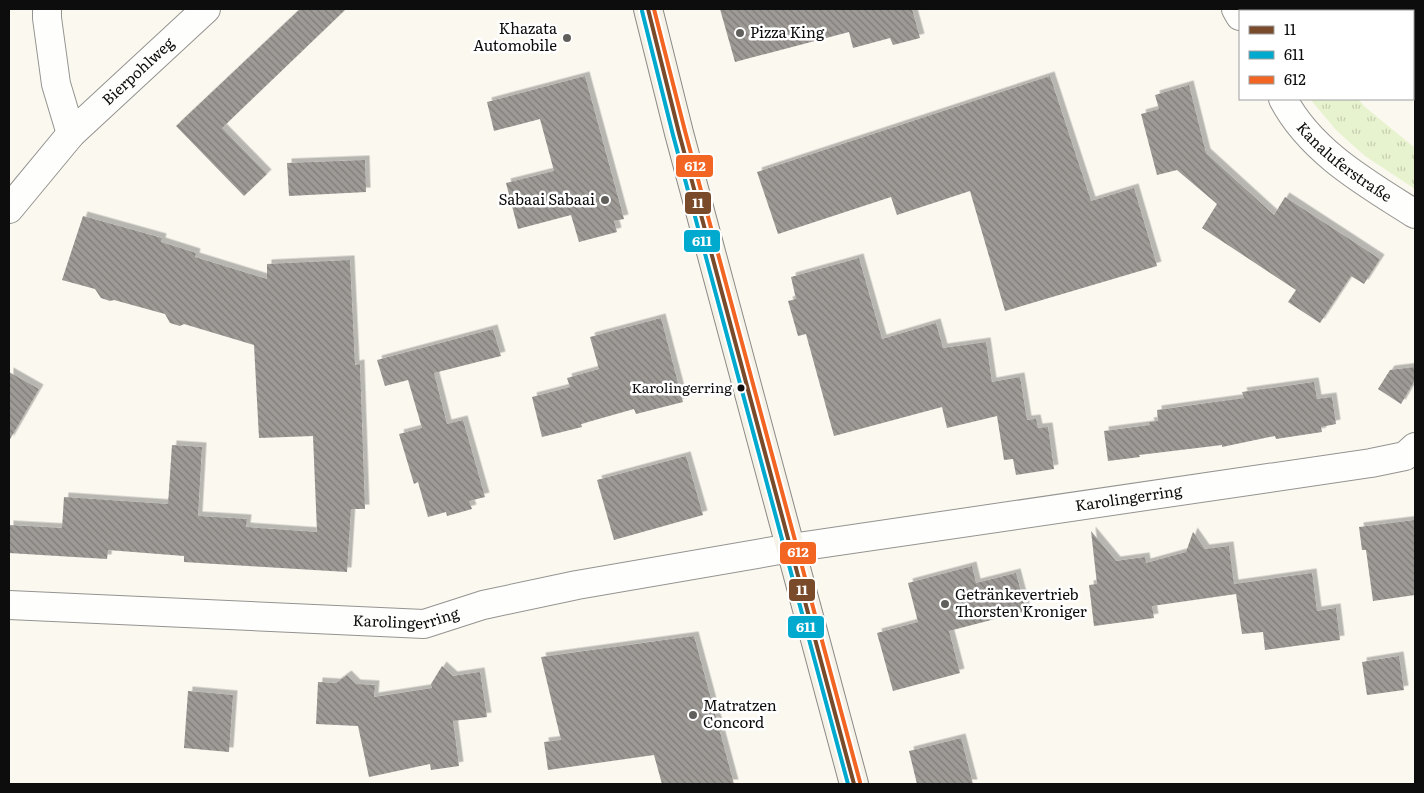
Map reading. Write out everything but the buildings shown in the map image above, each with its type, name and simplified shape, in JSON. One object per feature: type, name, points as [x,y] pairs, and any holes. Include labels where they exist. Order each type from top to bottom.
[{"type":"main road","points":[[648,9],[679,133],[854,784]]},
{"type":"street","points":[[47,9],[56,84],[71,134]]},
{"type":"street","name":"Bierpohlweg","points":[[9,210],[71,134],[206,9]]},
{"type":"street","name":"Kanaluferstraße","points":[[1284,100],[1292,116],[1320,146],[1356,177],[1415,214]]},
{"type":"street","name":"Karolingerring","points":[[9,605],[424,624],[483,605],[576,585],[791,548],[1371,463],[1405,456],[1415,447]]},
{"type":"green space","points":[[1311,100],[1359,100],[1415,148],[1415,189],[1365,156],[1337,131]]},
{"type":"water","points":[[1415,9],[1415,90],[1414,10],[1382,10]]},
{"type":"transit line","name":"11","points":[[648,9],[679,133],[854,784]]},
{"type":"transit line","name":"612","points":[[654,9],[860,782]]},
{"type":"transit line","name":"611","points":[[642,11],[673,135],[848,784]]},
{"type":"place","name":"Pizza King","points":[[740,33]]},
{"type":"place","name":"Khazata Automobile","points":[[567,38]]},
{"type":"place","name":"Sabaai Sabaai","points":[[605,200]]},
{"type":"place","name":"Karolingerring","points":[[741,388]]},
{"type":"place","name":"Getränkevertrieb Thorsten Kroniger","points":[[945,604]]},
{"type":"place","name":"Matratzen Concord","points":[[693,715]]}]
